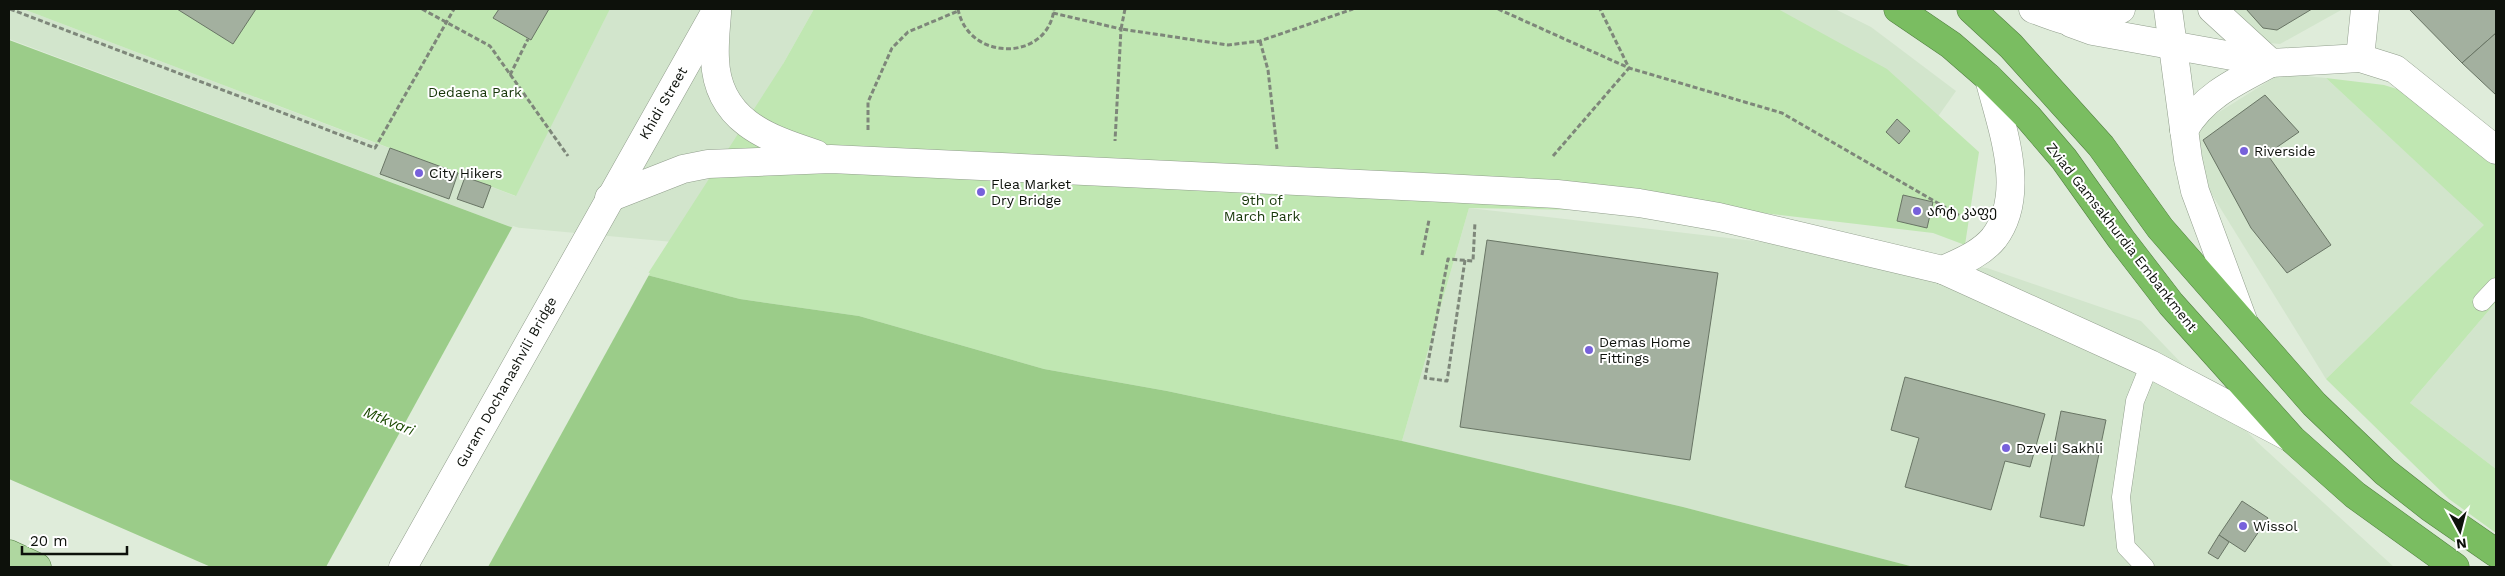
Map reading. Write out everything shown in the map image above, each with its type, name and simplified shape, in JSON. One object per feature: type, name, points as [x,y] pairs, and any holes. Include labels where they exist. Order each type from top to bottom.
[{"type":"highway","name":"Zviad Gamsakhurdia Embankment","points":[[1898,9],[1951,45],[1989,78],[2064,159],[2121,239],[2171,304],[2292,439],[2355,495],[2455,567]]},
{"type":"highway","points":[[1971,9],[2011,46],[2101,146],[2160,228],[2245,324],[2287,375],[2345,435],[2385,472],[2431,508],[2496,553]]},
{"type":"main road","points":[[9,554],[37,567]]},
{"type":"street","points":[[717,9],[715,61],[725,100],[742,120],[756,131],[782,143],[831,159]]},
{"type":"street","name":"Khidi Street","points":[[610,198],[717,9]]},
{"type":"street","points":[[2033,9],[2094,31],[2271,64],[2360,58],[2396,69],[2446,107],[2496,150]]},
{"type":"street","points":[[2071,23],[2087,22],[2107,17],[2121,9]]},
{"type":"street","points":[[2168,9],[2184,130],[2195,191],[2245,324]]},
{"type":"street","points":[[2212,9],[2271,64]]},
{"type":"street","points":[[2360,58],[2366,9]]},
{"type":"street","points":[[2184,130],[2193,114],[2206,101],[2271,64]]},
{"type":"street","points":[[1942,270],[1978,253],[1994,238],[2010,202],[2010,173],[2005,141],[1989,78]]},
{"type":"street","points":[[610,198],[683,169],[708,164],[831,159],[1557,194],[1639,203],[1720,217],[1942,270],[2150,364],[2292,439]]},
{"type":"street","name":"Guram Dochanashvili Bridge","points":[[403,567],[610,198]]},
{"type":"lane","points":[[2482,302],[2496,288]]},
{"type":"lane","points":[[2145,567],[2126,547],[2121,497],[2134,401],[2150,364]]},
{"type":"path","points":[[10,9],[376,148],[454,9]]},
{"type":"path","points":[[422,9],[490,46],[568,156]]},
{"type":"path","points":[[1115,142],[1121,29],[1125,9]]},
{"type":"path","points":[[867,135],[868,102],[892,48],[908,32],[958,10],[964,26],[975,38],[989,46],[1005,50],[1021,47],[1035,40],[1047,28],[1053,11],[1121,29],[1228,45],[1260,41],[1353,9]]},
{"type":"path","points":[[1498,9],[1630,68],[1782,113],[1968,221]]},
{"type":"path","points":[[1600,9],[1630,68]]},
{"type":"path","points":[[510,75],[528,38]]},
{"type":"path","points":[[1260,41],[1268,70],[1277,150]]},
{"type":"path","points":[[1553,156],[1630,68]]},
{"type":"path","points":[[1465,260],[1447,381],[1425,378],[1448,259],[1465,260],[1473,261],[1475,219]]},
{"type":"path","points":[[1422,255],[1429,220]]},
{"type":"shaded area","points":[[9,9],[23,9],[515,196],[610,9],[814,9],[783,64],[1444,188],[673,242],[511,227],[9,39]]},
{"type":"shaded area","points":[[1681,9],[1835,9],[1871,27],[1956,91],[1925,135]]},
{"type":"shaded area","points":[[2228,9],[2343,9],[2280,44],[2258,42]]},
{"type":"shaded area","points":[[2280,74],[2326,78],[2485,225],[2326,379],[2198,172],[2195,127]]},
{"type":"shaded area","points":[[1469,208],[1987,268],[2141,321],[2256,441],[2394,567],[1914,567],[1683,507],[1402,441]]},
{"type":"shaded area","points":[[2496,302],[2496,469],[2410,403]]},
{"type":"green space","name":"Dedaena Park","points":[[23,9],[610,9],[516,196]]},
{"type":"green space","name":"9th of March Park","points":[[814,9],[1778,9],[1887,69],[1979,152],[1965,245],[1933,233],[1763,213],[1469,208],[1402,441],[1167,391],[1044,369],[859,316],[740,299],[647,275],[783,64]]},
{"type":"green space","points":[[2326,78],[2384,85],[2416,95],[2496,160],[2496,302],[2410,403],[2496,469],[2496,533],[2449,499],[2326,379],[2484,225]]},
{"type":"water","name":"Mtkvari","points":[[9,40],[511,227],[647,275],[740,299],[859,316],[1044,369],[1167,391],[1402,441],[1683,507],[1914,567],[211,567],[9,479]]},
{"type":"pier","points":[[513,226],[650,273],[488,567],[326,567]]},
{"type":"building","points":[[177,9],[256,9],[233,44]]},
{"type":"building","points":[[499,9],[549,9],[531,40],[493,18]]},
{"type":"building","points":[[2246,9],[2312,9],[2277,30],[2263,28]]},
{"type":"building","points":[[2409,9],[2496,9],[2496,33],[2462,63]]},
{"type":"building","points":[[2496,33],[2496,95],[2462,63]]},
{"type":"building","points":[[2265,95],[2299,132],[2267,154],[2331,245],[2287,273],[2251,228],[2203,140]]},
{"type":"building","points":[[1897,119],[1910,131],[1899,144],[1886,132]]},
{"type":"building","name":"City Hikers","points":[[390,148],[458,173],[449,199],[380,174]]},
{"type":"building","points":[[465,177],[491,186],[483,208],[457,199]]},
{"type":"building","points":[[1903,195],[1933,202],[1927,228],[1897,221]]},
{"type":"building","name":"Demas Home Fittings","points":[[1487,240],[1718,273],[1690,460],[1460,427]]},
{"type":"building","points":[[1905,377],[2045,414],[2030,467],[2005,461],[1991,510],[1905,487],[1919,438],[1891,430]]},
{"type":"building","points":[[2061,411],[2106,420],[2084,526],[2040,517]]},
{"type":"building","points":[[2242,501],[2268,518],[2245,552],[2219,535]]},
{"type":"building","points":[[2219,535],[2229,542],[2218,559],[2208,553]]},
{"type":"place","name":"Riverside","points":[[2244,151]]},
{"type":"place","name":"City Hikers","points":[[419,173]]},
{"type":"place","name":"Flea Market Dry Bridge","points":[[981,192]]},
{"type":"place","name":"არტ კაფე","points":[[1917,211]]},
{"type":"place","name":"Demas Home Fittings","points":[[1589,350]]},
{"type":"place","name":"Dzveli Sakhli","points":[[2006,448]]},
{"type":"place","name":"Wissol","points":[[2243,526]]}]
